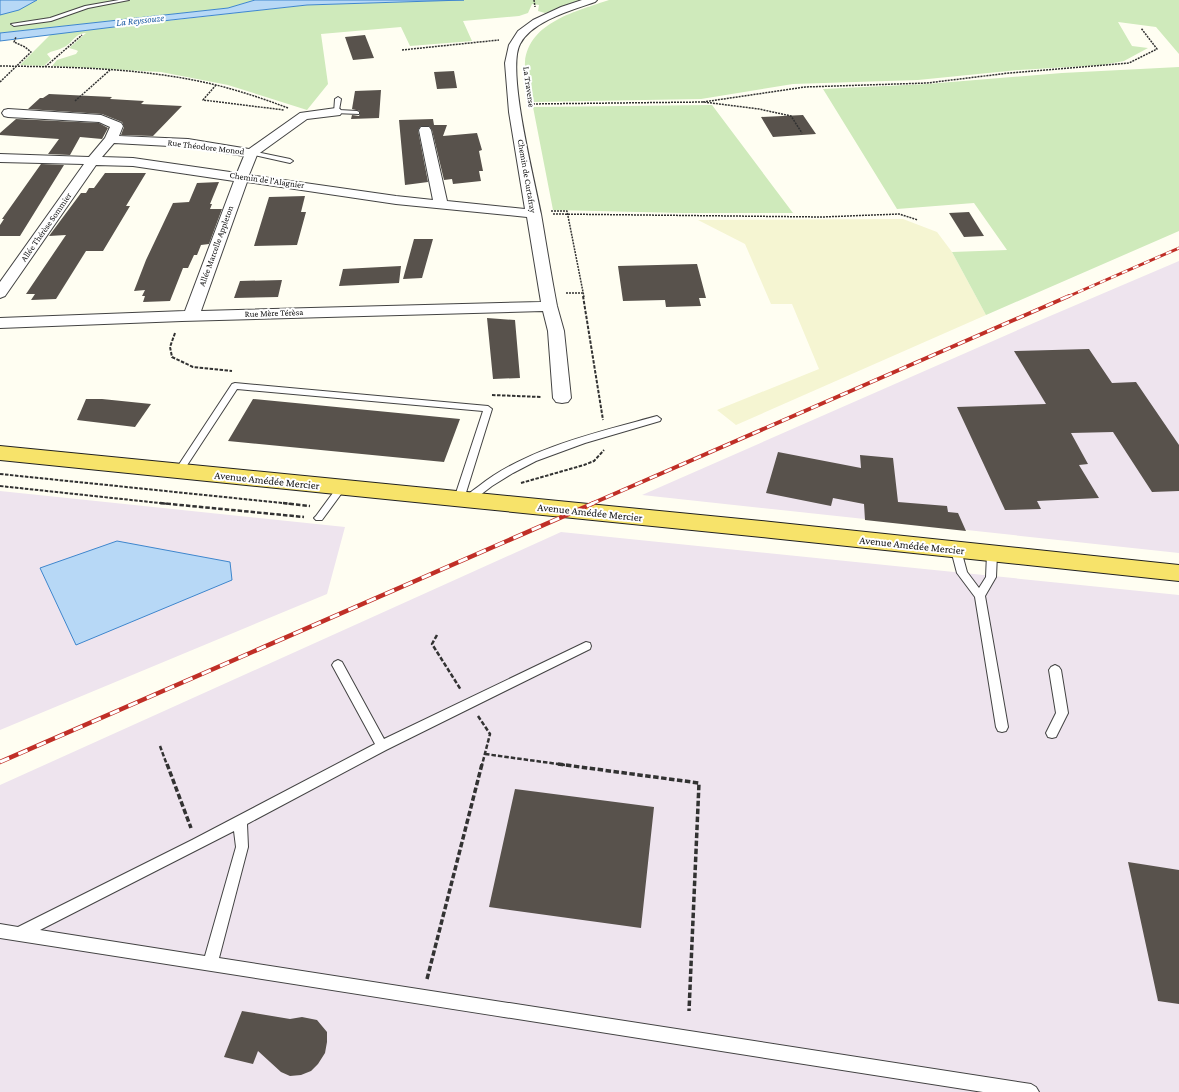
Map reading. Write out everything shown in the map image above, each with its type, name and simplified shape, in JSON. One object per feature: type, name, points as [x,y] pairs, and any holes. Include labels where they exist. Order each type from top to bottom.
[{"type":"main road","name":"Avenue Amédée Mercier","points":[[0,453],[770,530],[1179,573]]},
{"type":"street","name":"Chemin de Curtafray","points":[[562,398],[556,331],[548,306],[540,212],[515,112],[510,63],[514,45],[522,32],[537,22],[564,9],[592,0]]},
{"type":"street","points":[[252,153],[300,114],[336,112]]},
{"type":"street","points":[[8,113],[101,119],[118,126],[111,139]]},
{"type":"street","points":[[425,130],[441,205]]},
{"type":"street","name":"Rue Théodore Monod","points":[[111,139],[188,143],[252,153],[242,177]]},
{"type":"street","name":"Allée Thérèse Sommier","points":[[0,294],[93,160],[111,139]]},
{"type":"street","name":"Chemin de l'Alagnier","points":[[0,158],[133,162],[441,205],[540,212]]},
{"type":"street","name":"Allée Marcelle Appleton","points":[[186,316],[242,177]]},
{"type":"street","name":"Rue Mère Térèsa","points":[[0,323],[186,316],[548,306]]},
{"type":"lane","points":[[14,24],[51,19],[87,4],[127,0]]},
{"type":"lane","points":[[338,99],[336,112],[357,112]]},
{"type":"lane","points":[[252,153],[290,161]]},
{"type":"lane","points":[[180,471],[235,386],[488,409],[464,500]]},
{"type":"lane","points":[[464,500],[532,458],[657,420]]},
{"type":"lane","points":[[319,518],[341,488]]},
{"type":"lane","points":[[956,550],[962,573],[980,596],[1002,727]]},
{"type":"lane","points":[[980,596],[991,577],[992,554]]},
{"type":"lane","points":[[18,934],[197,844],[382,746],[586,646]]},
{"type":"lane","points":[[338,665],[382,746]]},
{"type":"lane","points":[[1052,733],[1062,714],[1055,670]]},
{"type":"lane","points":[[210,964],[242,847],[240,821]]},
{"type":"lane","points":[[0,931],[1031,1092]]},
{"type":"path","points":[[703,102],[805,87],[927,83],[1009,73],[1104,66],[1129,62],[1147,55],[1157,49],[1141,28]]},
{"type":"path","points":[[44,67],[82,35]]},
{"type":"path","points":[[402,50],[499,40],[517,41]]},
{"type":"path","points":[[0,82],[31,52],[25,47],[14,42]]},
{"type":"path","points":[[0,66],[140,72],[216,85],[254,95],[300,114]]},
{"type":"path","points":[[58,116],[110,70]]},
{"type":"path","points":[[216,85],[203,100],[300,114]]},
{"type":"path","points":[[515,104],[703,102],[759,108],[791,116],[802,133]]},
{"type":"path","points":[[540,212],[567,211],[567,214]]},
{"type":"path","points":[[540,212],[567,214],[822,217],[899,214],[918,220]]},
{"type":"path","points":[[186,316],[170,347],[172,357],[181,364],[192,367],[239,372]]},
{"type":"path","points":[[487,395],[562,398]]},
{"type":"path","points":[[0,474],[326,508]]},
{"type":"path","points":[[0,486],[186,506],[319,518]]},
{"type":"path","points":[[160,746],[197,844]]},
{"type":"path","points":[[422,997],[487,747]]},
{"type":"path","points":[[485,754],[698,783],[688,1010]]},
{"type":"shaded area","points":[[1179,261],[1179,553],[642,495],[1036,322]]},
{"type":"shaded area","points":[[0,491],[345,527],[327,594],[0,730]]},
{"type":"shaded area","points":[[561,532],[1179,595],[1179,1092],[0,1092],[0,785]]},
{"type":"green space","points":[[0,0],[255,0],[228,8],[0,33]]},
{"type":"green space","points":[[464,0],[580,0],[545,13],[538,11],[539,5],[532,4],[528,13],[519,16],[463,21],[472,41],[410,46],[401,27],[321,34],[328,84],[307,110],[228,85],[161,72],[52,66],[57,60],[76,54],[78,51],[69,48],[86,33],[75,37],[65,47],[47,54],[51,59],[44,66],[20,65],[51,34],[307,5]]},
{"type":"green space","points":[[609,0],[1179,0],[1179,54],[1156,27],[1118,22],[1132,46],[1148,48],[1124,61],[1102,65],[1019,70],[918,80],[793,84],[701,99],[532,102],[526,76],[525,62],[528,48],[535,37],[556,20]]},
{"type":"green space","points":[[1179,67],[1179,231],[986,315],[952,252],[1007,250],[974,203],[897,209],[823,89],[927,84],[1062,73]]},
{"type":"green space","points":[[712,105],[793,213],[683,213],[553,210],[533,107]]},
{"type":"green space","points":[[903,219],[937,232],[952,252],[986,315],[736,425],[717,410],[819,369],[792,304],[771,304],[745,244],[698,220]]},
{"type":"water","points":[[0,0],[37,0],[19,10],[0,15]]},
{"type":"water","name":"La Reyssouze","points":[[255,0],[464,0],[307,5],[0,41],[0,33],[228,8]]},
{"type":"water","points":[[117,541],[230,562],[232,580],[76,645],[40,568]]},
{"type":"building","points":[[365,35],[374,58],[353,60],[345,37]]},
{"type":"building","points":[[454,71],[457,88],[437,89],[434,72]]},
{"type":"building","points":[[381,90],[379,118],[351,119],[352,115],[359,116],[360,114],[360,111],[352,109],[355,91]]},
{"type":"building","points":[[49,94],[112,97],[110,99],[144,101],[141,104],[182,106],[153,136],[121,135],[124,127],[122,122],[102,114],[28,109],[40,98],[43,98]]},
{"type":"building","points":[[803,115],[816,134],[773,137],[761,117]]},
{"type":"building","points":[[16,119],[99,123],[108,128],[102,139],[80,137],[70,155],[48,154],[59,139],[0,135],[0,133]]},
{"type":"building","points":[[433,119],[434,125],[447,125],[443,136],[477,133],[482,150],[479,151],[483,171],[479,171],[481,181],[453,184],[452,179],[444,180],[432,130],[429,126],[421,126],[418,130],[428,182],[405,185],[399,120]]},
{"type":"building","points":[[41,164],[64,165],[20,236],[0,236],[0,225],[4,219],[2,219]]},
{"type":"building","points":[[105,173],[146,173],[126,206],[130,206],[103,251],[86,251],[56,299],[31,300],[35,294],[26,294],[66,235],[49,236],[81,193],[86,193],[89,188],[94,188]]},
{"type":"building","points":[[219,182],[210,204],[212,204],[210,209],[222,209],[209,244],[201,245],[197,255],[194,255],[188,268],[183,268],[170,301],[143,302],[145,296],[142,296],[145,290],[134,291],[146,260],[173,203],[189,202],[197,183]]},
{"type":"building","points":[[305,196],[301,212],[306,212],[297,245],[254,246],[269,197]]},
{"type":"building","points":[[969,212],[984,236],[964,237],[949,213]]},
{"type":"building","points":[[414,239],[433,239],[422,278],[403,279]]},
{"type":"building","points":[[697,264],[706,298],[699,298],[701,306],[666,307],[665,300],[623,301],[618,266]]},
{"type":"building","points":[[401,266],[399,283],[339,286],[343,269]]},
{"type":"building","points":[[282,280],[278,297],[234,298],[240,281]]},
{"type":"building","points":[[487,318],[515,320],[520,378],[493,379]]},
{"type":"building","points":[[1089,349],[1112,383],[1136,382],[1179,445],[1179,491],[1152,492],[1113,432],[1071,433],[1088,464],[1079,465],[1099,498],[1037,501],[1041,509],[1005,510],[957,407],[1046,404],[1014,351]]},
{"type":"building","points":[[86,399],[102,399],[151,404],[135,427],[77,420]]},
{"type":"building","points":[[253,399],[460,419],[444,462],[228,441]]},
{"type":"building","points":[[778,452],[861,468],[860,455],[893,458],[898,502],[947,506],[948,512],[958,513],[966,531],[865,520],[864,504],[833,498],[831,506],[766,493]]},
{"type":"building","points":[[515,789],[654,807],[641,928],[489,907]]},
{"type":"building","points":[[1128,862],[1179,870],[1179,1004],[1158,1001]]},
{"type":"building","points":[[242,1011],[290,1019],[302,1017],[317,1020],[327,1032],[325,1053],[318,1064],[311,1071],[301,1075],[290,1076],[281,1072],[258,1051],[253,1064],[224,1057]]},
{"type":"railway","points":[[1067,297],[1179,248]]},
{"type":"railway","points":[[591,504],[1069,296]]},
{"type":"railway","points":[[0,762],[594,503]]}]
